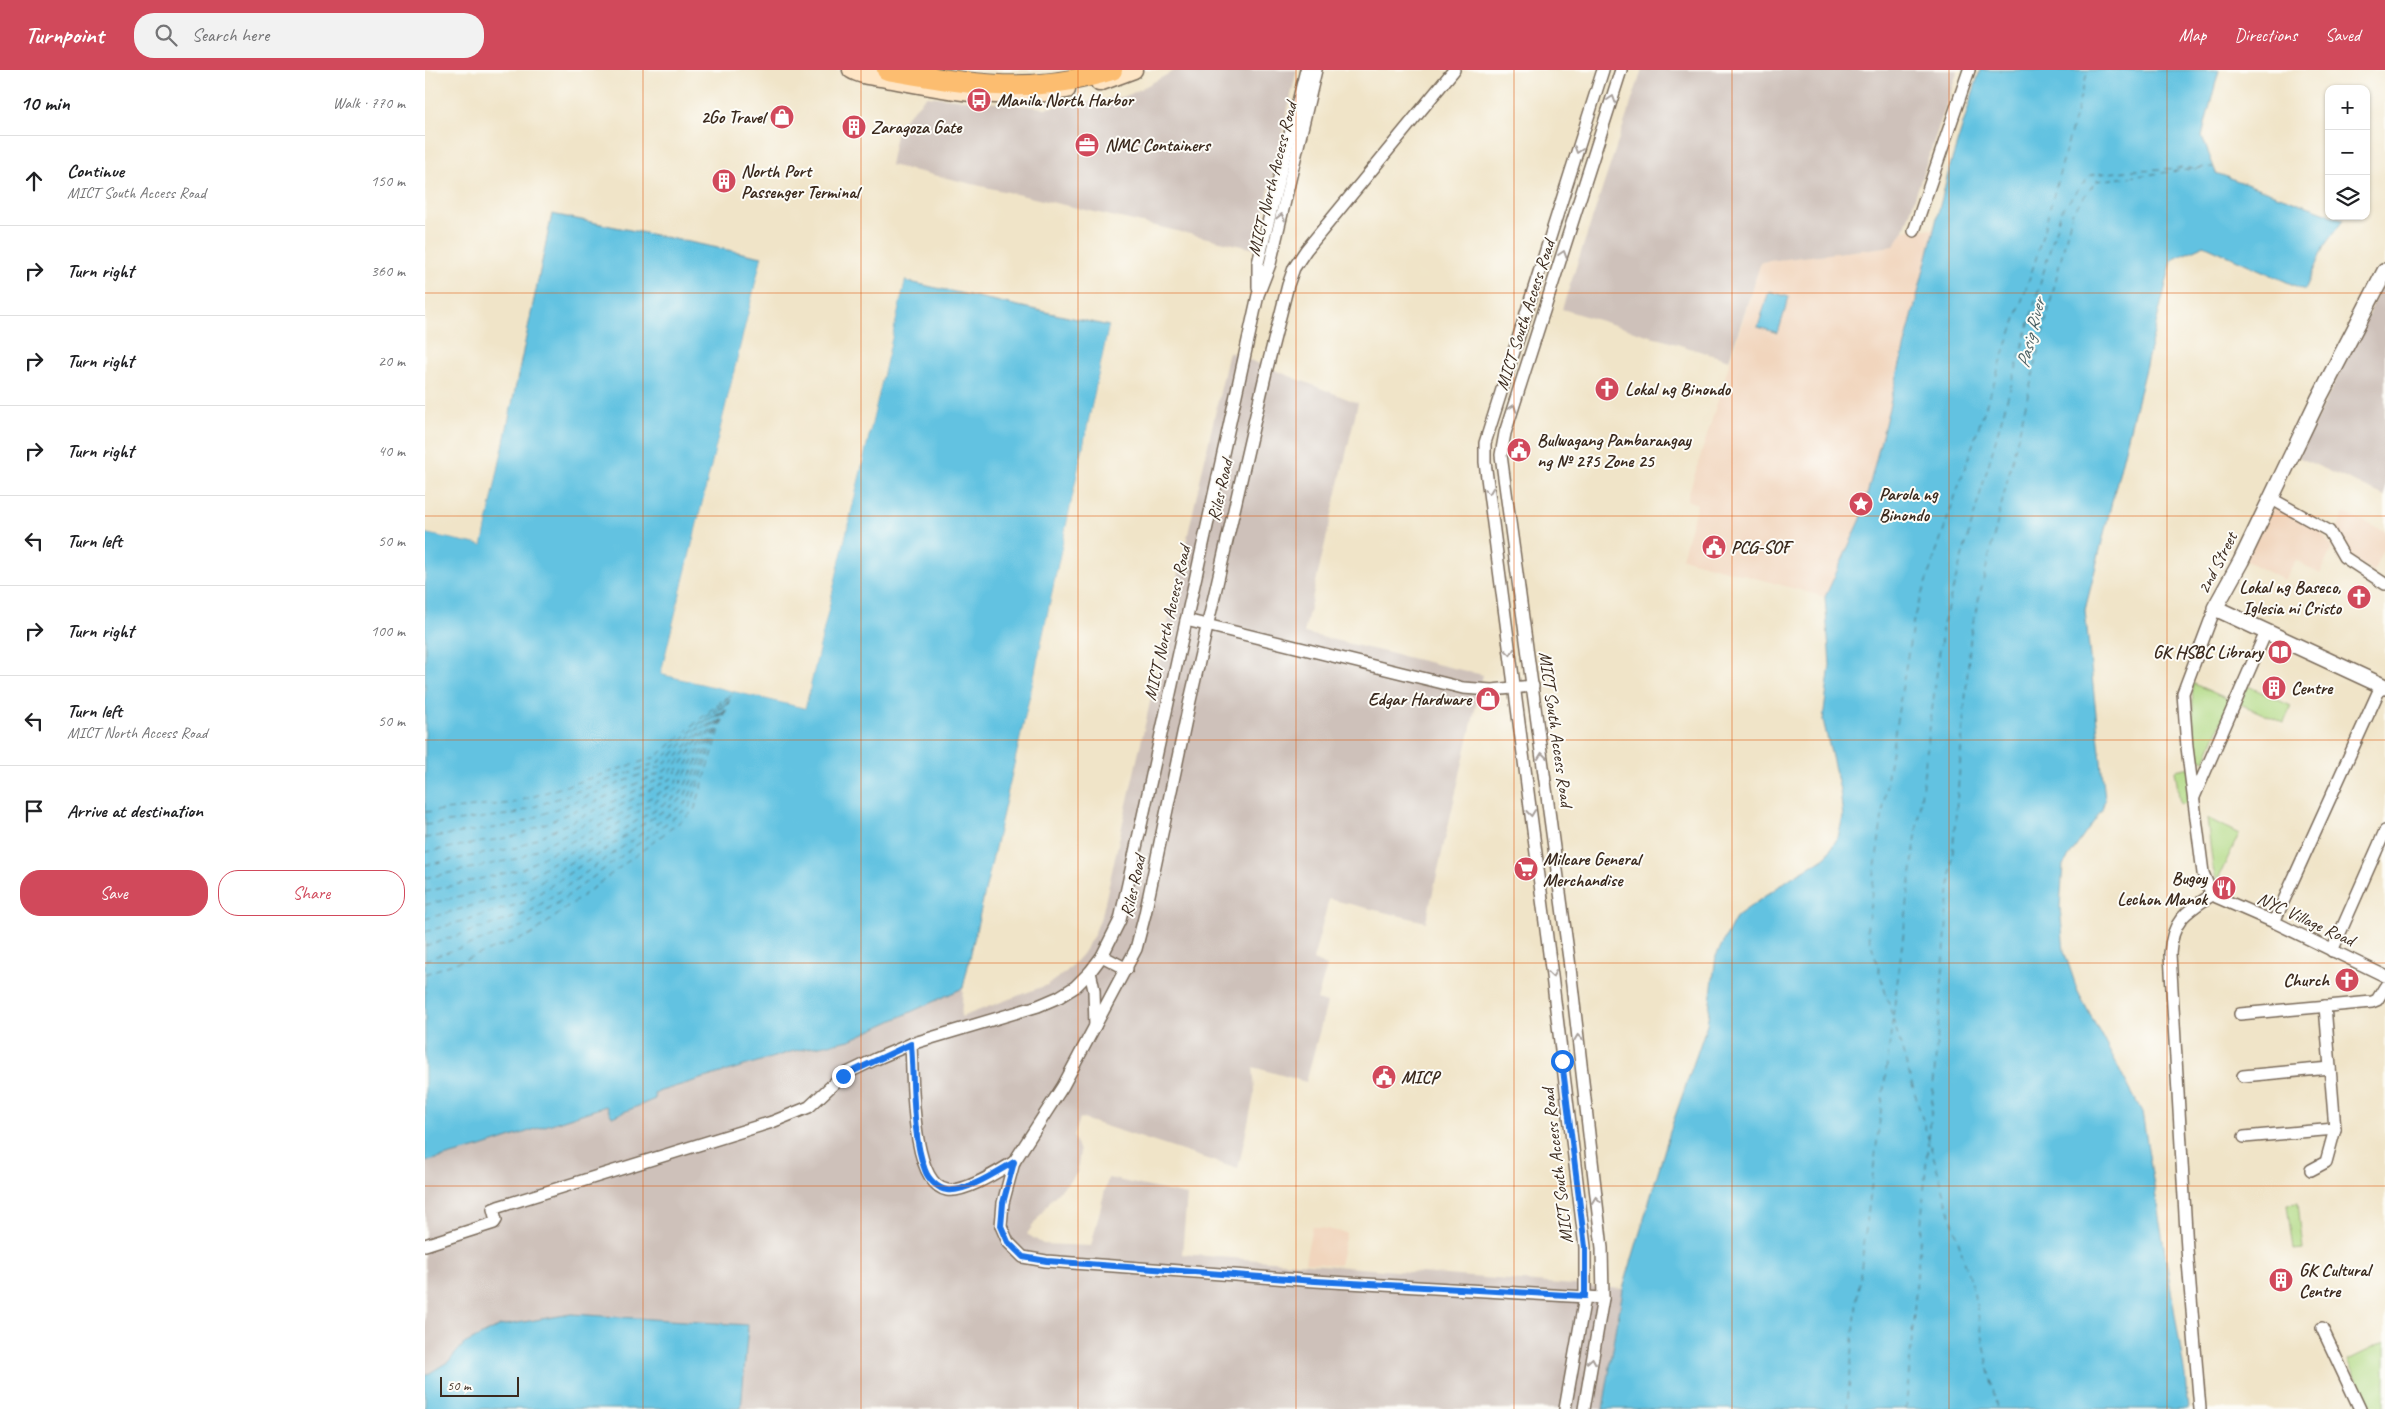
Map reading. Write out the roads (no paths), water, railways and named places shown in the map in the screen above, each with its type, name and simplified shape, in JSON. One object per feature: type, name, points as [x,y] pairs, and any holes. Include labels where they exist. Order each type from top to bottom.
[{"type":"highway","points":[[880,72],[980,86],[1011,86],[1043,85],[1079,79],[1112,70]]},
{"type":"main road","points":[[854,71],[880,72],[931,88],[1005,97],[1037,95],[1091,85],[1134,70]]},
{"type":"street","name":"MICT North Access Road","points":[[1258,295],[1258,262],[1306,70]]},
{"type":"street","name":"MICT North Access Road","points":[[425,1245],[494,1223],[496,1220],[493,1209],[498,1207],[741,1133],[790,1115],[809,1107],[843,1076],[911,1044],[1038,1006],[1075,987],[1090,972],[1102,956],[1120,920],[1258,295],[1270,264],[1317,70]]},
{"type":"street","name":"Riles Road","points":[[1014,1162],[1063,1086],[1127,969],[1135,949],[1145,914],[1207,625],[1265,376],[1294,268],[1306,250],[1454,70]]},
{"type":"street","name":"MICT South Access Road","points":[[1565,1409],[1585,1296],[1585,1247],[1535,840],[1485,462],[1485,443],[1603,70]]},
{"type":"street","name":"MICT South Access Road","points":[[1584,1409],[1603,1298],[1602,1248],[1553,837],[1501,461],[1502,446],[1621,70]]},
{"type":"street","points":[[1914,231],[1969,70]]},
{"type":"street","name":"2nd Street","points":[[2212,895],[2203,873],[2183,693],[2215,608],[2272,499],[2319,398],[2385,271]]},
{"type":"street","points":[[2272,499],[2329,531],[2343,558],[2385,584]]},
{"type":"street","points":[[2215,608],[2383,686],[2274,922]]},
{"type":"street","points":[[1186,620],[1463,688],[1492,690],[1533,686]]},
{"type":"street","points":[[2194,797],[2266,632]]},
{"type":"street","points":[[2332,951],[2385,832]]},
{"type":"street","points":[[1535,840],[1553,837]]},
{"type":"street","points":[[2200,1409],[2187,1249],[2170,954],[2174,928],[2181,917],[2212,895]]},
{"type":"street","name":"NYC Village Road","points":[[2212,895],[2274,922],[2385,976]]},
{"type":"street","points":[[1102,956],[1127,969]]},
{"type":"street","points":[[1090,972],[1094,990],[1095,1028]]},
{"type":"street","points":[[2240,1014],[2372,1002],[2377,1000],[2385,987]]},
{"type":"street","points":[[2311,1170],[2326,1162],[2335,1129],[2325,1006]]},
{"type":"street","points":[[911,1044],[918,1136],[925,1172],[933,1183],[947,1190],[975,1184],[1014,1162]]},
{"type":"street","points":[[1562,1061],[1580,1058]]},
{"type":"street","points":[[2243,1076],[2330,1068]]},
{"type":"street","points":[[2244,1137],[2335,1129]]},
{"type":"street","points":[[1014,1162],[1003,1203],[1001,1226],[1008,1242],[1023,1257],[1047,1261],[1315,1281],[1603,1298]]},
{"type":"street","points":[[2322,1328],[2361,1409]]},
{"type":"water","name":"Pasig River","points":[[1980,70],[2219,70],[2202,136],[2216,173],[2325,213],[2325,220],[2343,220],[2324,246],[2305,290],[2204,245],[2172,260],[2085,610],[2105,799],[2102,810],[2063,865],[2060,907],[2064,951],[2078,992],[2142,1112],[2185,1376],[2188,1409],[1603,1409],[1623,1289],[1672,1125],[1707,1025],[1716,956],[1737,916],[1792,877],[1826,857],[1838,837],[1843,817],[1840,790],[1823,720],[1830,665],[1825,597],[1861,519],[1950,166]]},
{"type":"water","points":[[552,214],[762,257],[661,674],[805,708],[905,281],[1109,326],[1033,683],[963,988],[850,1040],[794,1051],[654,1093],[655,1099],[612,1117],[606,1106],[481,1147],[425,1162],[425,533],[482,545]]},
{"type":"water","points":[[1769,291],[1789,297],[1778,333],[1758,327]]},
{"type":"water","points":[[571,1314],[748,1325],[741,1409],[425,1409],[425,1376],[449,1361],[464,1344],[500,1326]]},
{"type":"place","name":"Manila North Harbor","points":[[979,100]]},
{"type":"place","name":"2Go Travel","points":[[782,117]]},
{"type":"place","name":"Zaragoza Gate","points":[[854,127]]},
{"type":"place","name":"NMC Containers","points":[[1087,145]]},
{"type":"place","name":"North Port Passenger Terminal","points":[[724,181]]},
{"type":"place","name":"Lokal ng Binondo","points":[[1607,389]]},
{"type":"place","name":"Bulwagang Pambarangay ng № 275 Zone 25","points":[[1519,450]]},
{"type":"place","name":"Parola ng Binondo","points":[[1861,504]]},
{"type":"place","name":"PCG-SOF","points":[[1714,547]]},
{"type":"place","name":"Lokal ng Baseco, Iglesia ni Cristo","points":[[2359,597]]},
{"type":"place","name":"GK HSBC Library","points":[[2280,652]]},
{"type":"place","name":"Centre","points":[[2274,688]]},
{"type":"place","name":"Edgar Hardware","points":[[1488,699]]},
{"type":"place","name":"Milcare General Merchandise","points":[[1526,869]]},
{"type":"place","name":"Bugoy Lechon Manok","points":[[2224,888]]},
{"type":"place","name":"Church","points":[[2347,980]]},
{"type":"place","name":"MICP","points":[[1384,1077]]},
{"type":"place","name":"GK Cultural Centre","points":[[2281,1280]]}]
